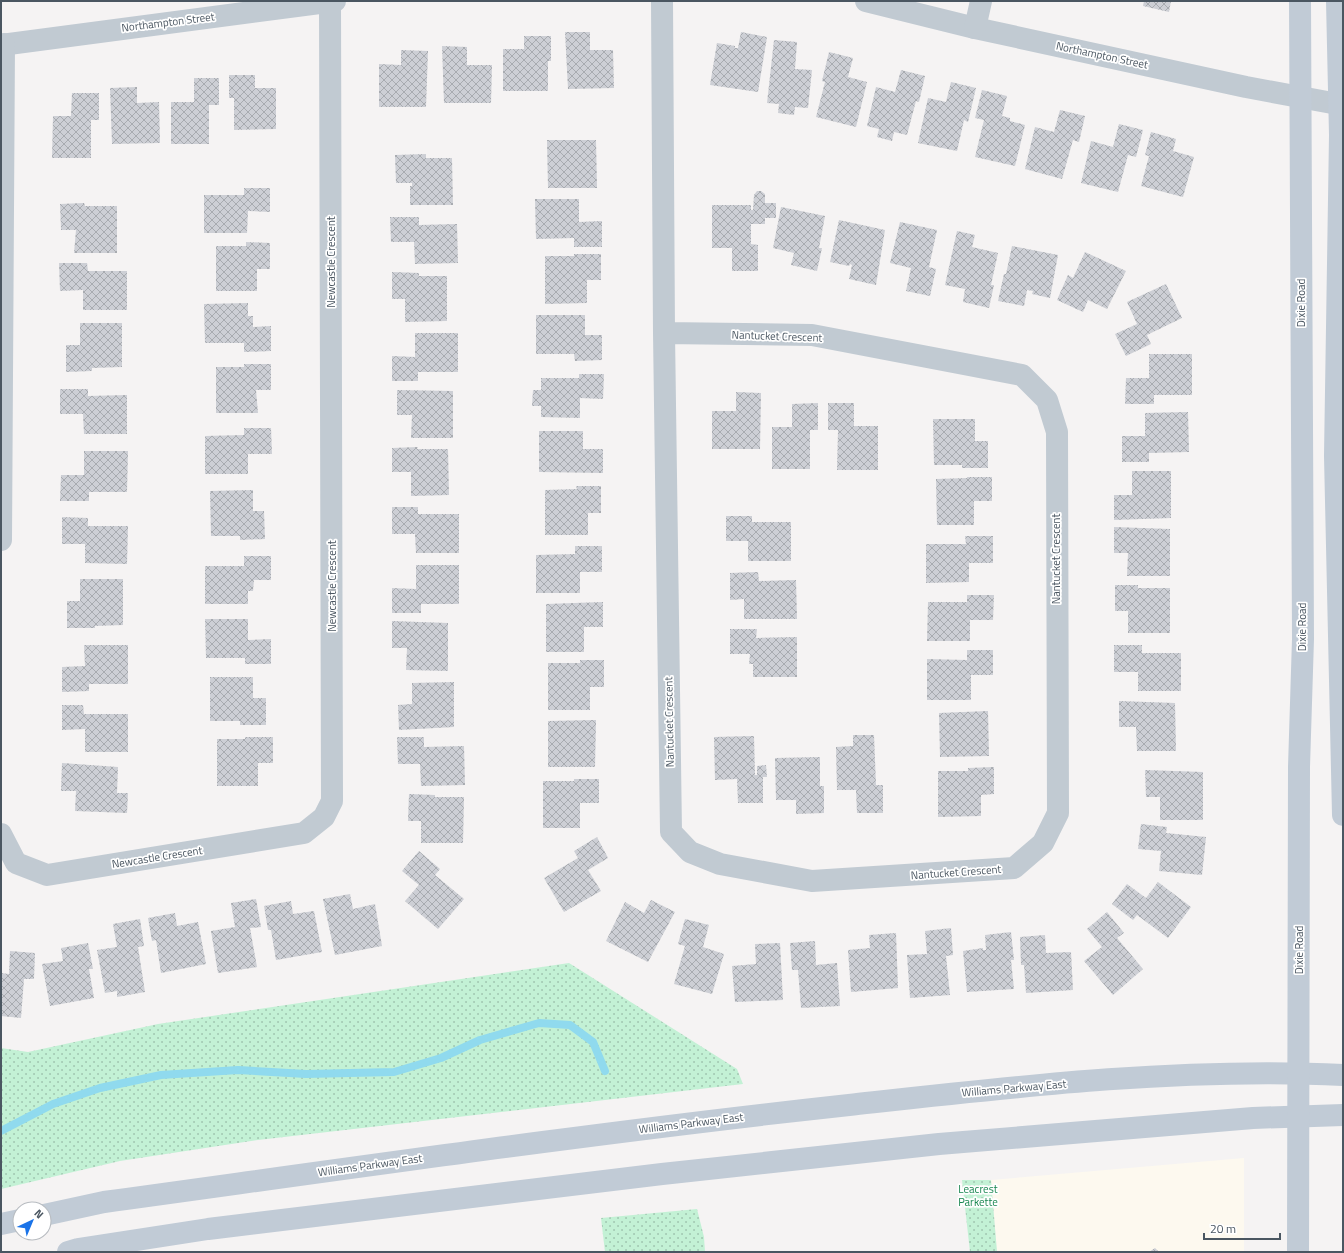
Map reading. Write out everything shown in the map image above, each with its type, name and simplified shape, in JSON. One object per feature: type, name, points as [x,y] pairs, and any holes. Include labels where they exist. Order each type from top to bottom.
[{"type":"main road","name":"Dixie Road","points":[[1298,1252],[1298,767],[1303,639],[1299,98],[1300,1]]},
{"type":"main road","points":[[1337,1],[1341,105],[1335,456],[1343,815]]},
{"type":"main road","name":"Williams Parkway East","points":[[52,1212],[104,1202],[660,1126],[998,1088],[1208,1074],[1298,1073],[1343,1075]]},
{"type":"main road","points":[[68,1252],[78,1249],[208,1229],[678,1172],[939,1144],[1298,1116],[1343,1115]]},
{"type":"main road","points":[[1,1224],[12,1222]]},
{"type":"street","name":"Northampton Street","points":[[2,44],[333,1]]},
{"type":"street","name":"Newcastle Crescent","points":[[1,834],[16,863],[47,875],[304,833],[324,817],[332,801],[333,1]]},
{"type":"street","name":"Nantucket Crescent","points":[[662,1],[664,333],[671,832],[690,852],[720,864],[812,881],[1014,868],[1042,843],[1058,813],[1056,432],[1047,400],[1022,375],[812,335],[664,333]]},
{"type":"street","name":"Northampton Street","points":[[866,1],[975,28],[1299,98],[1341,105]]},
{"type":"street","points":[[975,28],[981,1]]},
{"type":"street","points":[[1,540],[2,44]]},
{"type":"shaded area","points":[[1244,1158],[1244,1252],[997,1252],[991,1180]]},
{"type":"green space","points":[[569,963],[737,1069],[743,1084],[258,1140],[120,1161],[1,1189],[1,1048],[28,1052],[158,1024]]},
{"type":"green space","name":"Leacrest Parkette","points":[[962,1180],[991,1180],[997,1252],[970,1252]]},
{"type":"green space","points":[[697,1209],[704,1237],[705,1252],[605,1252],[601,1218]]},
{"type":"building","points":[[1144,1],[1171,1],[1169,12],[1143,6]]},
{"type":"building","points":[[565,32],[590,32],[590,50],[613,50],[614,88],[568,89]]},
{"type":"building","points":[[741,32],[767,37],[758,92],[710,85],[717,43],[735,46],[735,48],[738,48]]},
{"type":"building","points":[[524,36],[551,36],[551,61],[548,61],[548,91],[503,91],[503,49],[524,49]]},
{"type":"building","points":[[774,40],[797,42],[795,69],[812,70],[808,108],[795,107],[794,115],[778,113],[779,104],[767,103]]},
{"type":"building","points":[[442,46],[467,47],[467,65],[492,65],[491,103],[444,103]]},
{"type":"building","points":[[401,50],[428,51],[426,107],[379,107],[379,64],[401,65]]},
{"type":"building","points":[[829,52],[853,58],[848,77],[867,82],[856,127],[816,117],[825,82],[822,81]]},
{"type":"building","points":[[901,70],[925,76],[919,102],[916,101],[907,135],[894,132],[892,141],[877,137],[879,129],[867,126],[876,87],[895,92]]},
{"type":"building","points":[[229,75],[255,75],[255,88],[276,88],[276,129],[234,130],[234,98],[229,98]]},
{"type":"building","points":[[194,78],[219,78],[219,105],[209,105],[209,144],[171,144],[171,102],[194,102]]},
{"type":"building","points":[[951,82],[976,88],[968,122],[964,120],[957,151],[918,143],[928,98],[946,102]]},
{"type":"building","points":[[137,87],[137,103],[159,102],[160,143],[112,144],[110,88]]},
{"type":"building","points":[[982,90],[1007,96],[1002,116],[1010,118],[1010,121],[1025,125],[1015,166],[975,157],[984,120],[975,118]]},
{"type":"building","points":[[72,93],[99,93],[99,120],[91,120],[91,158],[52,158],[53,116],[71,116]]},
{"type":"building","points":[[1060,110],[1085,116],[1079,142],[1073,140],[1062,179],[1025,169],[1035,127],[1054,132]]},
{"type":"building","points":[[1119,124],[1143,130],[1136,157],[1128,155],[1118,192],[1081,183],[1091,141],[1113,147]]},
{"type":"building","points":[[1151,132],[1176,139],[1173,151],[1194,157],[1183,197],[1141,186],[1149,156],[1145,155]]},
{"type":"building","points":[[547,140],[596,140],[597,188],[548,188]]},
{"type":"building","points":[[426,154],[426,158],[452,158],[453,205],[410,205],[410,186],[412,186],[412,183],[396,183],[395,155]]},
{"type":"building","points":[[244,188],[270,188],[270,212],[248,211],[247,233],[204,233],[204,195],[244,195]]},
{"type":"building","points":[[757,191],[761,191],[765,194],[765,203],[776,203],[776,218],[765,218],[765,224],[751,224],[751,244],[758,245],[758,271],[732,271],[732,248],[712,248],[712,205],[751,205],[751,210],[753,210],[754,195]]},
{"type":"building","points":[[535,199],[579,199],[579,222],[602,221],[602,247],[574,247],[574,238],[536,239]]},
{"type":"building","points":[[84,203],[85,206],[117,206],[117,253],[74,253],[76,230],[61,230],[60,204]]},
{"type":"building","points":[[781,207],[825,216],[819,248],[822,248],[817,271],[791,265],[794,253],[773,248]]},
{"type":"building","points":[[390,217],[419,217],[419,225],[457,224],[458,263],[415,264],[414,242],[391,242]]},
{"type":"building","points":[[839,220],[885,230],[876,285],[849,279],[852,265],[850,264],[849,266],[830,262]]},
{"type":"building","points":[[900,222],[937,230],[929,267],[936,269],[930,296],[906,291],[911,268],[890,263]]},
{"type":"building","points":[[957,231],[975,235],[972,247],[998,253],[991,285],[994,285],[989,308],[963,302],[965,289],[945,285]]},
{"type":"building","points":[[246,242],[270,243],[270,269],[257,269],[257,291],[216,291],[216,246],[246,246]]},
{"type":"building","points":[[1012,246],[1058,255],[1050,298],[1032,294],[1033,291],[1027,290],[1024,306],[998,301]]},
{"type":"building","points":[[1085,252],[1126,271],[1107,309],[1088,300],[1083,312],[1057,300],[1068,275],[1073,278]]},
{"type":"building","points":[[574,254],[601,254],[601,280],[587,280],[587,303],[545,304],[545,256],[574,256]]},
{"type":"building","points":[[59,263],[87,263],[88,271],[127,271],[127,310],[83,310],[83,290],[60,291]]},
{"type":"building","points":[[392,272],[419,273],[419,276],[447,276],[447,321],[405,322],[405,299],[392,299]]},
{"type":"building","points":[[1166,284],[1182,318],[1147,335],[1151,344],[1126,356],[1115,334],[1137,324],[1127,302]]},
{"type":"building","points":[[248,303],[248,316],[253,316],[253,327],[271,326],[271,351],[244,352],[244,343],[205,343],[204,304]]},
{"type":"building","points":[[536,315],[585,315],[585,335],[602,335],[602,360],[575,361],[574,354],[536,354]]},
{"type":"building","points":[[80,323],[122,323],[122,367],[92,368],[92,371],[66,372],[66,345],[80,345]]},
{"type":"building","points":[[415,333],[458,333],[458,372],[418,372],[418,381],[392,381],[392,356],[415,357]]},
{"type":"building","points":[[1149,354],[1192,354],[1192,395],[1154,395],[1154,404],[1125,404],[1126,378],[1149,378]]},
{"type":"building","points":[[244,364],[271,364],[271,390],[256,390],[258,413],[216,413],[216,367],[244,367]]},
{"type":"building","points":[[579,374],[604,374],[603,399],[580,398],[580,418],[541,417],[541,406],[532,406],[533,390],[541,390],[541,378],[579,378]]},
{"type":"building","points":[[60,389],[88,389],[88,396],[127,395],[127,434],[84,434],[83,414],[60,414]]},
{"type":"building","points":[[397,390],[453,391],[453,438],[411,438],[412,415],[397,415]]},
{"type":"building","points":[[736,392],[761,393],[760,449],[712,449],[712,411],[736,411]]},
{"type":"building","points":[[818,403],[818,430],[810,430],[810,469],[772,469],[772,427],[792,427],[792,404]]},
{"type":"building","points":[[828,403],[854,403],[854,426],[878,426],[878,470],[837,470],[838,430],[828,430]]},
{"type":"building","points":[[1188,412],[1189,452],[1149,453],[1149,462],[1122,462],[1122,436],[1145,436],[1145,413]]},
{"type":"building","points":[[933,419],[975,419],[975,441],[988,441],[988,468],[962,468],[962,465],[934,465]]},
{"type":"building","points":[[244,428],[271,428],[272,454],[248,454],[248,474],[205,474],[205,436],[244,435]]},
{"type":"building","points":[[539,431],[583,431],[583,449],[603,449],[603,473],[539,472]]},
{"type":"building","points":[[418,447],[417,449],[448,449],[449,495],[411,496],[411,472],[392,472],[392,448]]},
{"type":"building","points":[[84,451],[128,451],[127,492],[89,492],[89,501],[60,501],[61,475],[84,475]]},
{"type":"building","points":[[1132,471],[1171,471],[1171,518],[1114,520],[1114,495],[1132,495]]},
{"type":"building","points":[[992,477],[992,501],[974,501],[974,525],[937,525],[936,479]]},
{"type":"building","points":[[576,486],[601,486],[601,513],[588,513],[588,535],[545,535],[545,490],[577,489]]},
{"type":"building","points":[[253,490],[253,511],[264,511],[265,539],[240,540],[240,536],[211,536],[210,491]]},
{"type":"building","points":[[392,507],[418,507],[418,514],[459,514],[459,553],[416,553],[415,534],[392,534]]},
{"type":"building","points":[[726,516],[752,516],[752,522],[791,522],[791,561],[748,561],[748,541],[726,541]]},
{"type":"building","points":[[62,517],[88,518],[88,526],[128,526],[127,564],[85,563],[85,544],[62,544]]},
{"type":"building","points":[[1114,527],[1170,529],[1170,576],[1127,576],[1128,553],[1114,553]]},
{"type":"building","points":[[965,536],[993,536],[993,563],[969,563],[969,582],[926,583],[926,544],[966,544]]},
{"type":"building","points":[[575,546],[602,546],[602,572],[580,572],[580,593],[536,593],[536,555],[575,554]]},
{"type":"building","points":[[244,556],[271,556],[271,580],[254,580],[253,591],[248,591],[248,604],[205,604],[205,566],[244,566]]},
{"type":"building","points":[[416,565],[459,565],[459,604],[421,604],[421,613],[392,613],[392,588],[416,589]]},
{"type":"building","points":[[758,572],[759,581],[796,580],[797,619],[744,619],[744,599],[730,600],[730,573]]},
{"type":"building","points":[[80,579],[123,579],[123,625],[95,626],[95,628],[67,628],[67,601],[80,601]]},
{"type":"building","points":[[1115,585],[1138,585],[1138,588],[1170,588],[1170,633],[1128,633],[1128,611],[1115,611]]},
{"type":"building","points":[[967,595],[994,595],[993,620],[970,620],[970,641],[927,641],[928,602],[967,602]]},
{"type":"building","points":[[603,602],[603,627],[584,627],[584,652],[546,652],[546,604]]},
{"type":"building","points":[[205,619],[248,619],[248,640],[271,639],[271,664],[245,664],[245,658],[206,658]]},
{"type":"building","points":[[392,621],[448,623],[448,671],[406,670],[407,648],[392,648]]},
{"type":"building","points":[[730,629],[757,629],[756,638],[797,637],[797,677],[753,677],[753,664],[749,664],[750,654],[730,654]]},
{"type":"building","points":[[84,645],[128,645],[128,684],[89,684],[89,691],[62,692],[62,667],[85,666]]},
{"type":"building","points":[[1114,645],[1142,645],[1142,653],[1181,653],[1181,691],[1138,691],[1138,672],[1114,672]]},
{"type":"building","points":[[967,650],[993,650],[993,675],[971,675],[971,700],[927,700],[927,659],[967,660]]},
{"type":"building","points":[[580,660],[604,660],[604,687],[590,687],[590,710],[548,710],[548,663],[580,663]]},
{"type":"building","points":[[210,677],[253,677],[253,698],[266,698],[266,725],[240,725],[240,721],[210,721]]},
{"type":"building","points":[[454,682],[454,727],[399,730],[398,705],[412,704],[412,683]]},
{"type":"building","points":[[1119,701],[1175,703],[1176,751],[1137,751],[1136,727],[1119,727]]},
{"type":"building","points":[[62,705],[83,705],[84,714],[128,714],[128,752],[85,752],[85,729],[62,730]]},
{"type":"building","points":[[988,711],[989,756],[940,757],[939,713]]},
{"type":"building","points":[[596,720],[595,767],[548,767],[548,721]]},
{"type":"building","points":[[853,735],[874,735],[876,785],[883,785],[883,813],[857,813],[856,790],[837,790],[836,747],[853,746]]},
{"type":"building","points":[[754,736],[755,775],[757,775],[757,766],[766,765],[767,777],[763,777],[763,803],[738,803],[737,779],[715,780],[714,737]]},
{"type":"building","points":[[245,737],[273,737],[273,763],[258,763],[258,786],[217,786],[217,739],[245,739]]},
{"type":"building","points":[[397,737],[424,737],[424,747],[464,746],[465,785],[421,786],[420,764],[398,764]]},
{"type":"building","points":[[820,757],[820,786],[824,786],[824,813],[796,814],[796,800],[776,800],[775,758]]},
{"type":"building","points":[[62,763],[118,767],[117,793],[128,793],[127,813],[75,811],[76,791],[61,791]]},
{"type":"building","points":[[994,767],[994,794],[981,795],[981,816],[938,817],[938,771],[968,771],[968,768]]},
{"type":"building","points":[[1145,770],[1203,772],[1203,820],[1160,820],[1160,797],[1146,797]]},
{"type":"building","points":[[574,779],[599,779],[599,803],[580,803],[580,828],[543,828],[543,781],[574,781]]},
{"type":"building","points":[[409,794],[435,795],[435,797],[464,797],[463,843],[421,843],[421,821],[408,821]]},
{"type":"building","points":[[1141,824],[1167,827],[1166,833],[1206,837],[1202,875],[1159,871],[1161,851],[1138,849]]},
{"type":"building","points":[[597,837],[608,858],[588,870],[601,891],[564,912],[544,878],[578,858],[574,851]]},
{"type":"building","points":[[419,851],[440,869],[435,875],[464,899],[438,929],[405,901],[419,885],[402,871]]},
{"type":"building","points":[[1158,882],[1191,907],[1168,938],[1137,915],[1133,920],[1112,904],[1127,884],[1146,898]]},
{"type":"building","points":[[350,894],[353,909],[375,904],[382,946],[335,955],[323,899]]},
{"type":"building","points":[[256,899],[261,927],[250,928],[257,967],[218,973],[211,931],[235,927],[231,903]]},
{"type":"building","points":[[651,900],[675,912],[648,962],[606,941],[625,902],[644,913]]},
{"type":"building","points":[[291,901],[293,914],[314,911],[322,952],[276,960],[271,930],[268,930],[264,906]]},
{"type":"building","points":[[1107,912],[1124,933],[1117,938],[1143,969],[1113,995],[1084,961],[1102,947],[1087,929]]},
{"type":"building","points":[[175,913],[177,926],[198,922],[206,964],[161,973],[156,940],[152,941],[148,918]]},
{"type":"building","points":[[140,919],[144,946],[138,947],[145,992],[117,997],[117,991],[105,993],[97,950],[117,947],[113,924]]},
{"type":"building","points":[[685,919],[709,925],[703,947],[724,954],[712,994],[674,984],[685,946],[678,944]]},
{"type":"building","points":[[951,928],[953,955],[946,956],[950,995],[910,998],[907,955],[927,954],[925,931]]},
{"type":"building","points":[[1011,932],[1014,960],[1011,960],[1014,989],[967,992],[963,951],[983,948],[983,950],[986,950],[985,935]]},
{"type":"building","points":[[896,933],[898,988],[851,992],[848,950],[870,948],[869,935]]},
{"type":"building","points":[[1045,935],[1046,953],[1071,952],[1073,990],[1026,993],[1024,965],[1021,965],[1020,937]]},
{"type":"building","points":[[815,941],[816,965],[837,963],[840,1006],[801,1008],[798,970],[792,970],[790,943]]},
{"type":"building","points":[[88,943],[93,969],[89,969],[94,998],[50,1006],[42,964],[63,961],[61,948]]},
{"type":"building","points":[[780,943],[783,1000],[735,1002],[732,966],[756,964],[755,944]]},
{"type":"building","points":[[10,951],[35,953],[34,979],[24,979],[21,1018],[1,1016],[1,973],[9,974]]},
{"type":"building","points":[[1155,1248],[1159,1252],[1149,1252]]},
{"type":"waterway","points":[[1,1131],[53,1104],[100,1088],[161,1075],[238,1070],[306,1074],[394,1072],[441,1058],[480,1040],[539,1023],[570,1025],[593,1042],[605,1071]]}]
